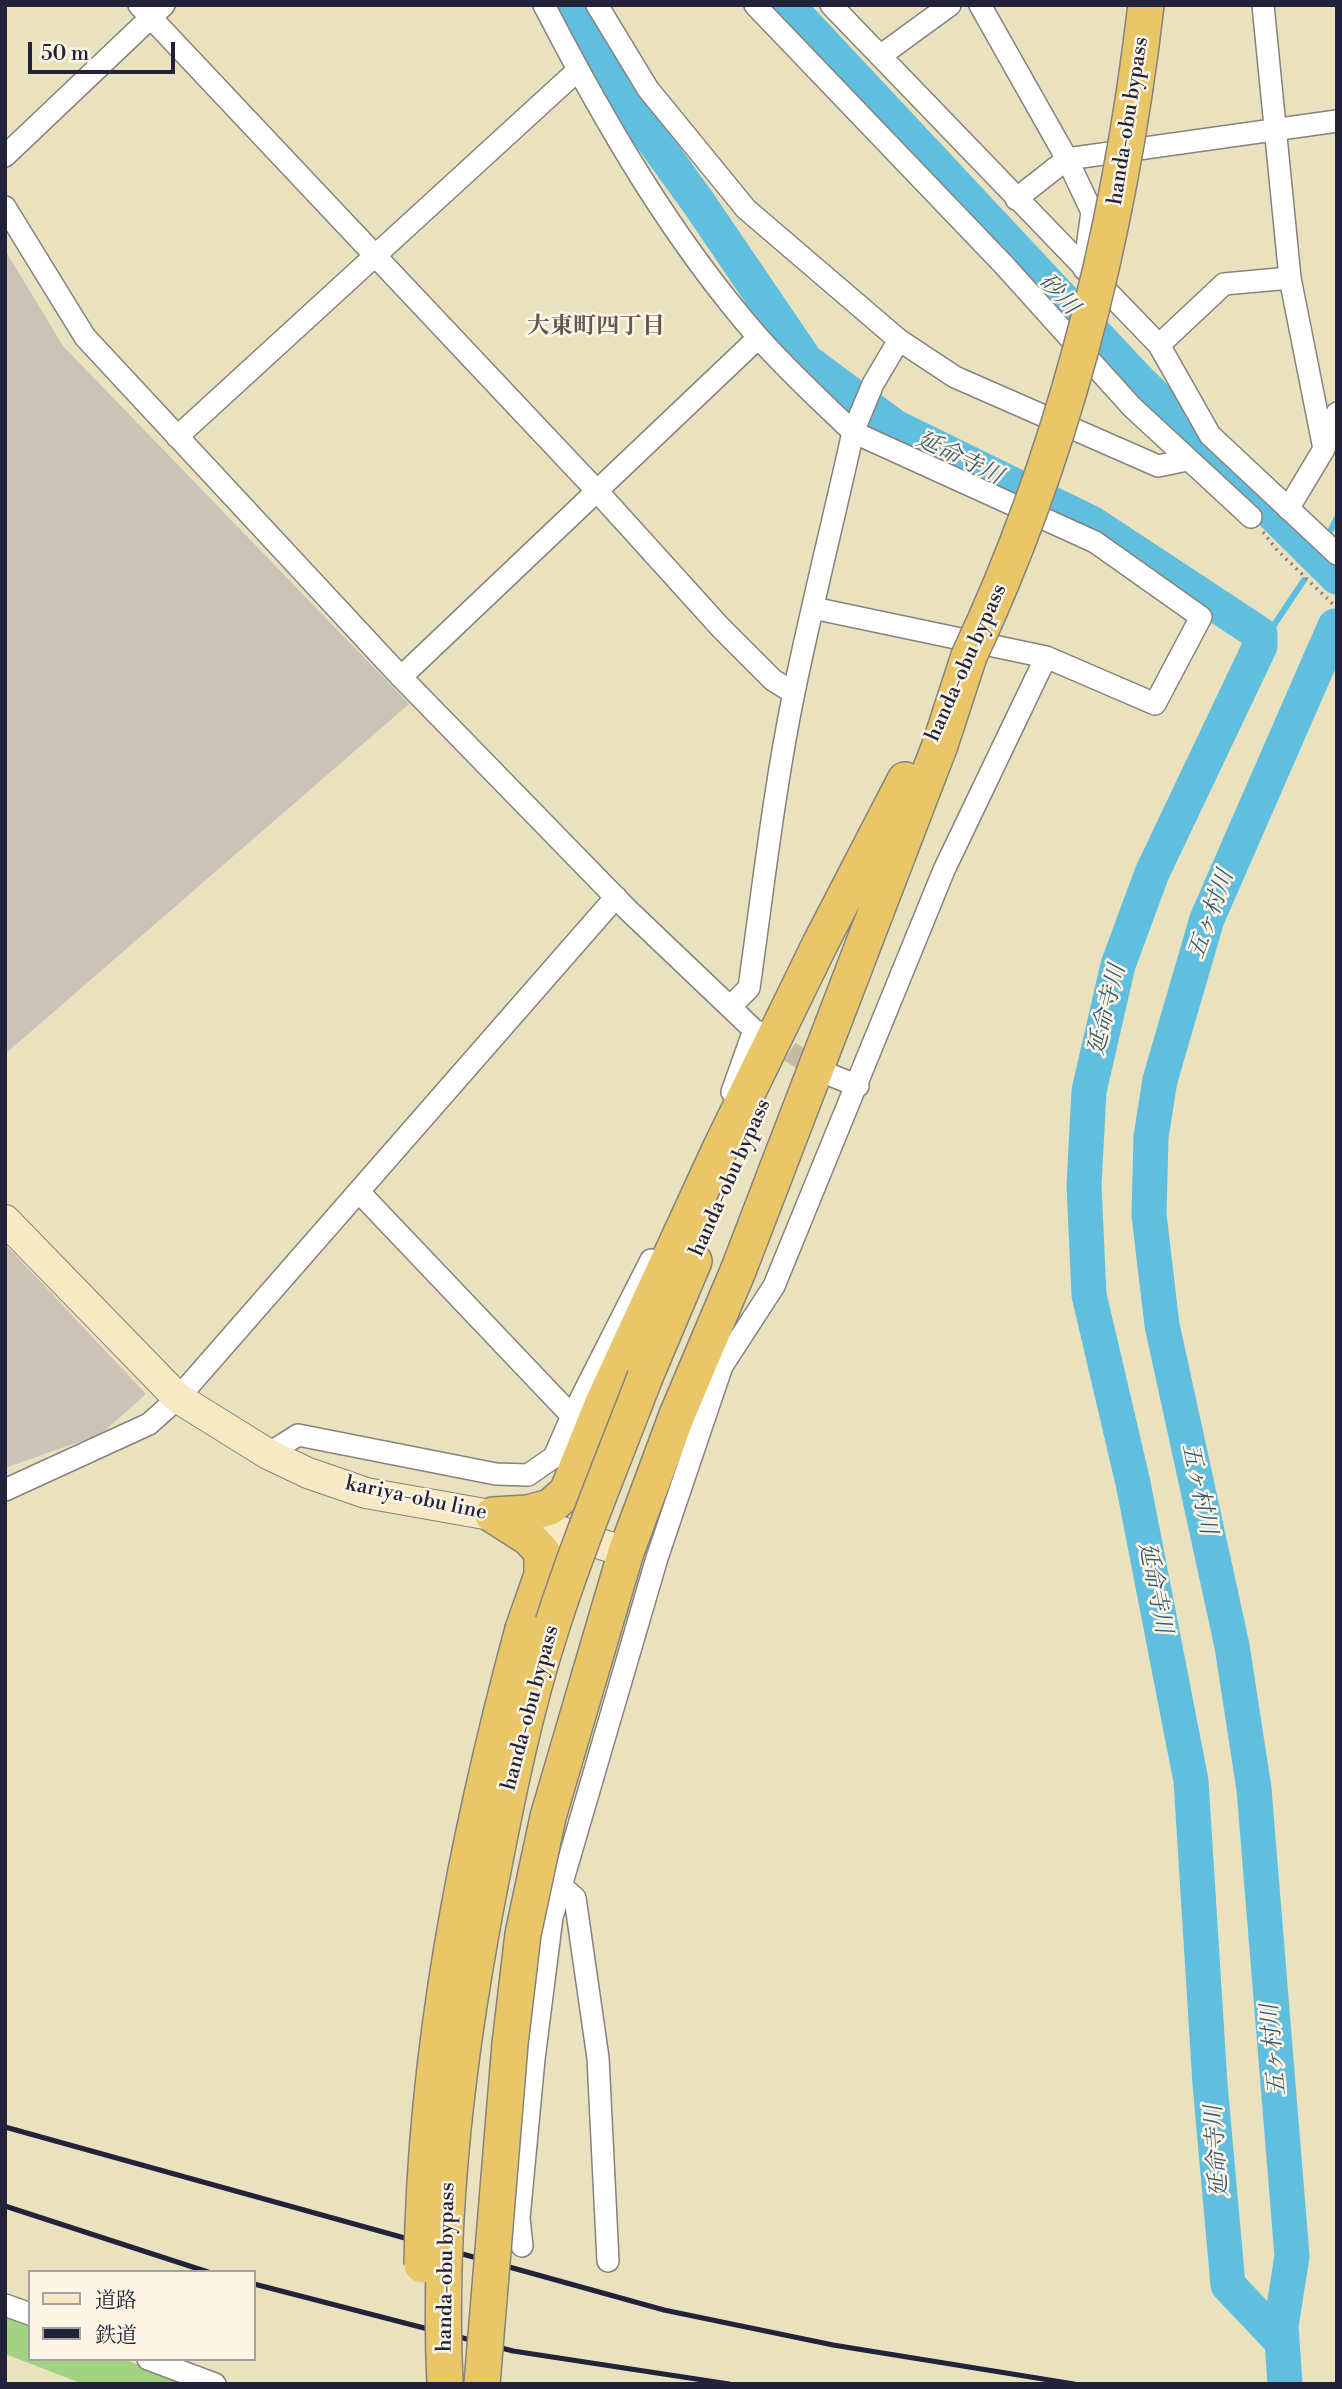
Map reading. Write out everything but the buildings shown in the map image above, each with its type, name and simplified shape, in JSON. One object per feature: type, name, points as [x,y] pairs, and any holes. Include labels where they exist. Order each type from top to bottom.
[{"type":"highway","name":"handa-obu bypass","points":[[445,2384],[444,2272],[452,2124],[474,1963],[509,1785],[551,1629],[645,1377],[716,1206],[808,1012],[1011,564],[1086,329],[1115,208],[1146,5]]},
{"type":"highway","points":[[493,1515],[528,1513],[550,1507],[566,1492],[720,1149],[820,944],[969,656]]},
{"type":"highway","points":[[482,2384],[509,2057],[523,1934],[548,1817],[625,1552],[677,1415],[738,1271],[940,745],[969,656]]},
{"type":"highway","points":[[426,2384],[422,2215],[432,2084],[451,1950],[487,1765],[523,1629],[542,1575],[542,1552],[529,1538],[493,1515]]},
{"type":"main road","name":"kariya-obu line","points":[[5,1220],[178,1398],[268,1454],[308,1473],[366,1493],[530,1522],[625,1552]]},
{"type":"street","points":[[544,5],[578,70],[663,213],[758,338],[854,431],[1095,542],[1201,617],[1155,704],[1046,657],[813,608]]},
{"type":"street","points":[[597,5],[648,89],[746,209],[899,340],[955,377],[1158,466],[1187,460],[1210,435]]},
{"type":"street","points":[[755,5],[1004,265],[1132,407],[1251,517]]},
{"type":"street","points":[[831,5],[1159,345],[1210,435],[1337,554]]},
{"type":"street","points":[[880,56],[950,5]]},
{"type":"street","points":[[980,5],[1067,159],[1092,212],[1084,269]]},
{"type":"street","points":[[1263,5],[1290,278],[1324,449]]},
{"type":"street","points":[[5,156],[151,9],[376,257],[597,491],[721,628],[774,680],[794,693]]},
{"type":"street","points":[[177,437],[578,70]]},
{"type":"street","points":[[1016,199],[1067,159],[1337,121]]},
{"type":"street","points":[[5,207],[85,337],[401,677],[616,897],[758,1032],[722,1120],[572,1416],[554,1457],[528,1475],[496,1474],[298,1435],[268,1454]]},
{"type":"street","points":[[1159,345],[1224,284],[1290,278]]},
{"type":"street","points":[[401,677],[758,338]]},
{"type":"street","points":[[730,1007],[749,988],[775,798],[794,693],[854,431],[873,384],[899,340]]},
{"type":"street","points":[[1288,509],[1324,449],[1337,413]]},
{"type":"street","points":[[522,2246],[519,2218],[534,2059],[552,1917],[657,1558],[722,1366],[774,1286],[858,1086],[944,870],[1046,657]]},
{"type":"street","points":[[5,1490],[149,1424],[178,1398],[616,897]]},
{"type":"street","points":[[828,1074],[858,1086]]},
{"type":"street","points":[[359,1192],[572,1416]]},
{"type":"street","points":[[560,1885],[575,1898],[598,2058],[608,2261]]},
{"type":"street","points":[[5,2305],[28,2313]]},
{"type":"street","points":[[153,2361],[215,2384]]},
{"type":"path","points":[[1251,517],[1278,551],[1337,608]]},
{"type":"shaded area","points":[[5,250],[63,346],[409,704],[5,1054]]},
{"type":"shaded area","points":[[5,1244],[146,1394],[101,1434],[5,1468]]},
{"type":"green space","points":[[5,2315],[28,2323],[28,2361],[128,2361],[189,2384],[83,2384],[5,2354]]},
{"type":"waterway","name":"延命寺川","points":[[565,5],[614,86],[698,202],[806,361],[895,427],[1093,524],[1260,634],[1260,646],[1152,873],[1118,965],[1089,1091],[1084,1185],[1089,1295],[1133,1483],[1191,1781],[1210,2084],[1228,2285],[1282,2342]]},
{"type":"waterway","name":"砂川","points":[[787,5],[1136,378],[1337,577]]},
{"type":"waterway","points":[[1329,533],[1337,518]]},
{"type":"waterway","points":[[1260,646],[1304,580]]},
{"type":"waterway","name":"五ヶ村川","points":[[1285,2384],[1281,2326],[1292,2256],[1254,1789],[1232,1646],[1162,1325],[1149,1215],[1151,1137],[1160,1080],[1207,919],[1335,626]]},
{"type":"tunnel","points":[[763,1036],[826,1073]]},
{"type":"railway","points":[[5,2127],[664,2310],[833,2345],[1074,2384]]},
{"type":"railway","points":[[5,2206],[202,2270]]},
{"type":"railway","points":[[256,2285],[513,2351],[729,2384]]},
{"type":"district","name":"大東町四丁目","points":[[596,327]]}]
